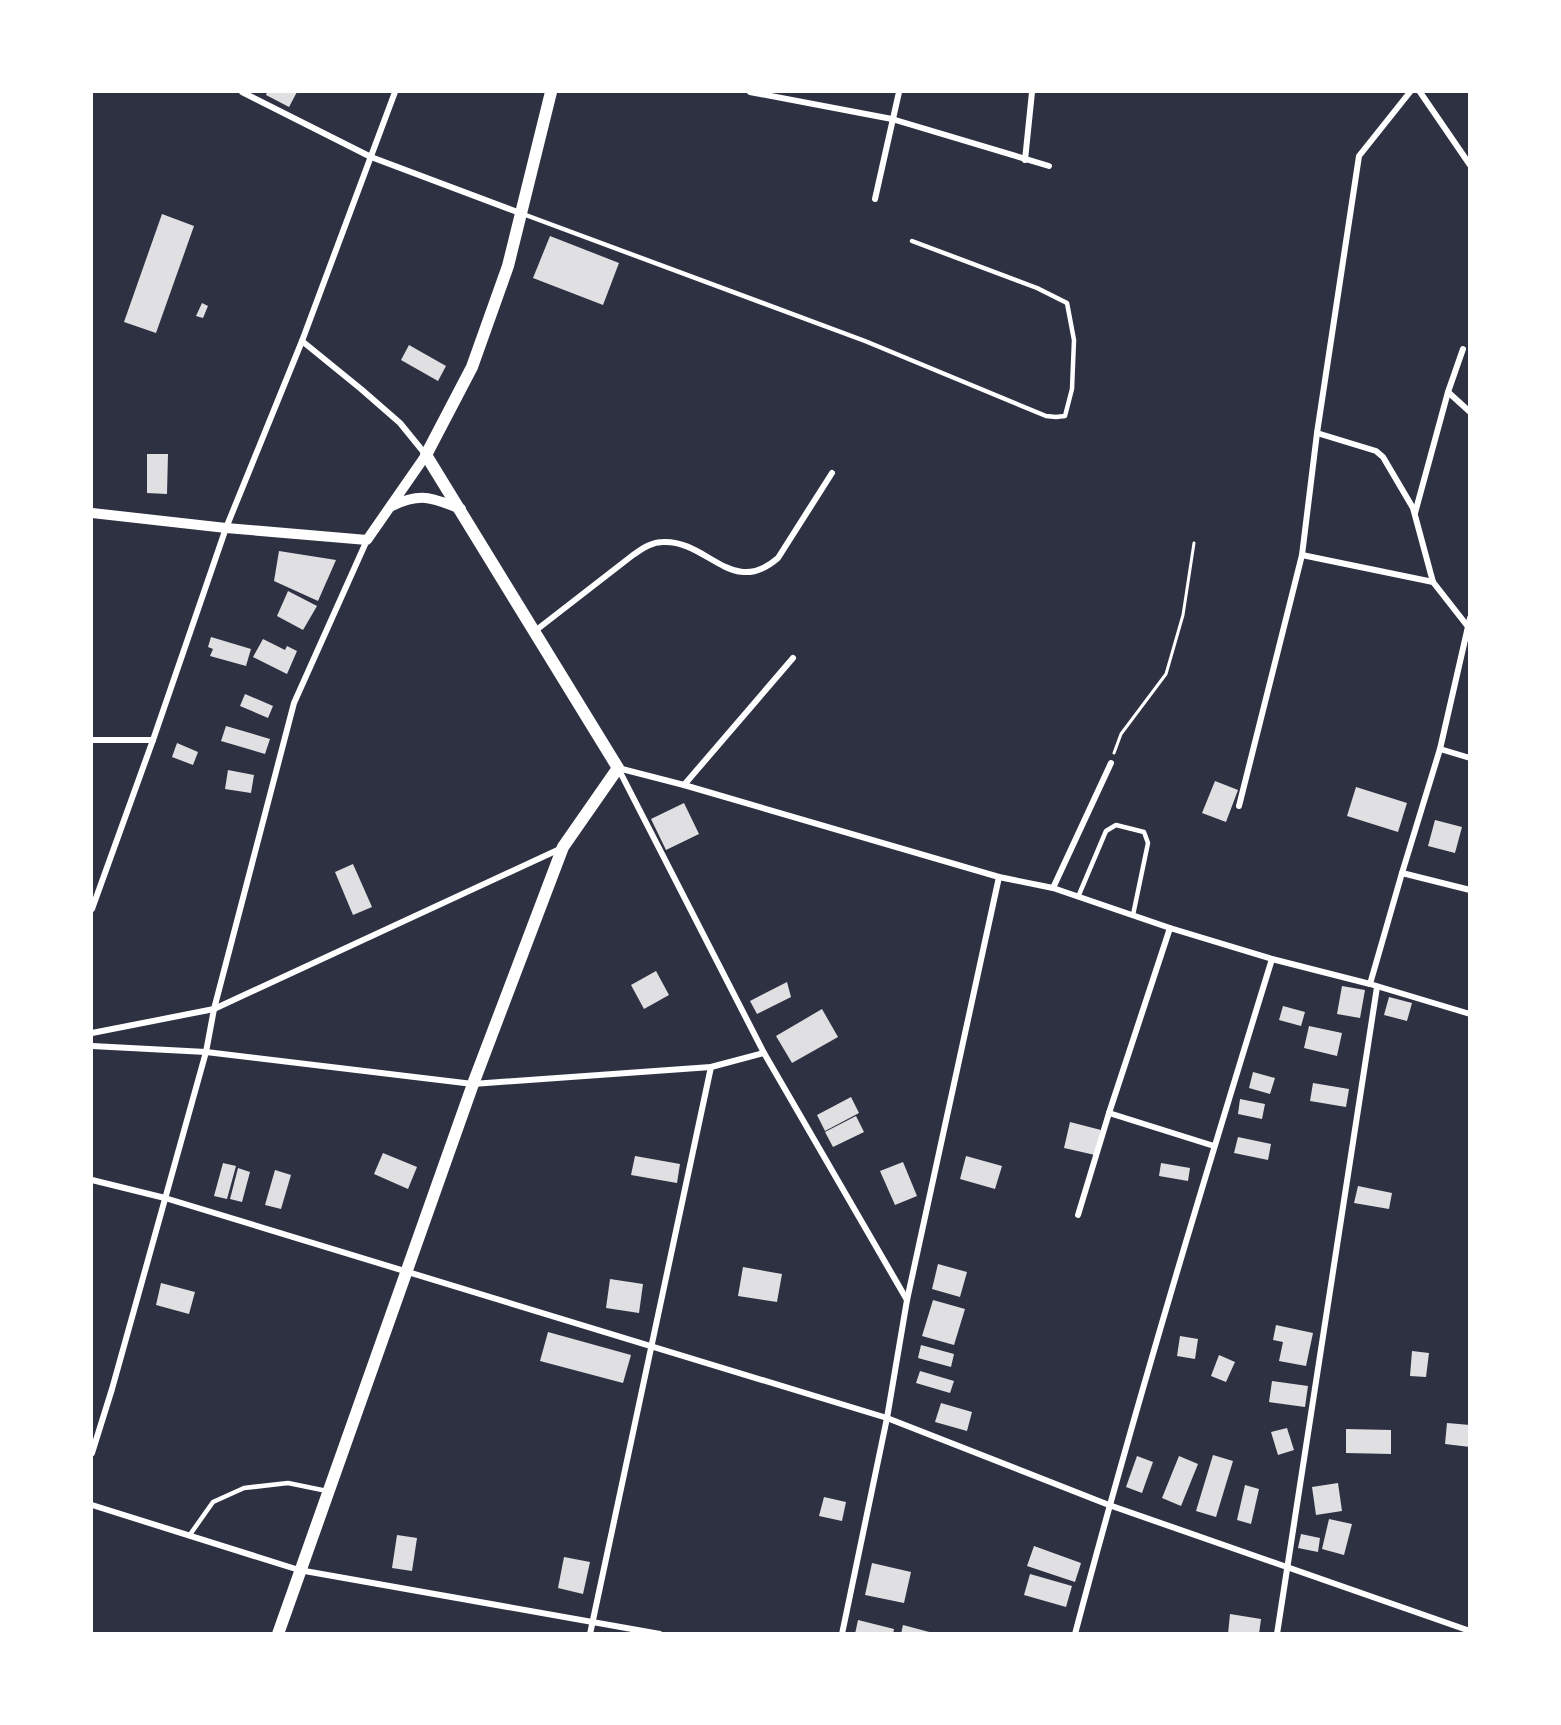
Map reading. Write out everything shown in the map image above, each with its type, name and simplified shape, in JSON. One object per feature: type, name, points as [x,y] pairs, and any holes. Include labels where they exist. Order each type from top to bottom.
[{"type":"main road","points":[[278,1634],[473,1084],[563,847],[618,768],[426,455],[472,367],[508,266],[551,92]]},
{"type":"street","points":[[242,92],[371,157],[520,213]]},
{"type":"street","points":[[92,909],[226,528],[302,341],[395,92]]},
{"type":"street","points":[[750,92],[892,119],[1049,166]]},
{"type":"street","points":[[875,199],[899,92]]},
{"type":"street","points":[[1025,160],[1032,92]]},
{"type":"street","points":[[1239,806],[1302,555],[1317,433],[1359,156],[1410,92]]},
{"type":"street","points":[[1420,92],[1470,165]]},
{"type":"street","points":[[92,1453],[206,1052],[214,1009],[294,703],[367,540],[426,455],[400,423],[302,341]]},
{"type":"street","points":[[1415,514],[1448,392],[1463,349]]},
{"type":"street","points":[[1448,392],[1470,412]]},
{"type":"street","points":[[1317,433],[1372,449],[1380,454],[1411,503],[1433,582],[1469,628]]},
{"type":"street","points":[[535,632],[647,545],[661,542],[675,543],[688,547],[733,571],[744,573],[756,572],[769,566],[778,558],[832,473]]},
{"type":"street","points":[[390,507],[409,498],[434,498],[461,509]]},
{"type":"street","points":[[92,513],[226,528],[367,540]]},
{"type":"street","points":[[1302,555],[1433,582]]},
{"type":"street","points":[[1277,1634],[1374,986],[1402,873],[1440,749],[1470,618]]},
{"type":"street","points":[[684,785],[793,658]]},
{"type":"street","points":[[92,740],[153,740]]},
{"type":"street","points":[[1440,749],[1470,758]]},
{"type":"street","points":[[1053,888],[1111,762]]},
{"type":"street","points":[[618,768],[684,785],[999,877],[1053,888],[1272,960],[1470,1014]]},
{"type":"street","points":[[618,768],[764,1053],[907,1300]]},
{"type":"street","points":[[92,1033],[214,1009],[563,847]]},
{"type":"street","points":[[1402,873],[1470,890]]},
{"type":"street","points":[[842,1634],[887,1418],[907,1300],[999,877]]},
{"type":"street","points":[[1078,1215],[1170,928]]},
{"type":"street","points":[[1075,1634],[1109,1505],[1214,1146],[1272,960]]},
{"type":"street","points":[[92,1046],[206,1052],[473,1084],[711,1067],[764,1053]]},
{"type":"street","points":[[590,1634],[711,1067]]},
{"type":"street","points":[[1109,1113],[1214,1146]]},
{"type":"street","points":[[92,1180],[165,1198],[887,1418],[1109,1505],[1470,1631]]},
{"type":"street","points":[[92,1505],[299,1570],[660,1634]]},
{"type":"lane","points":[[520,213],[865,341],[1046,416],[1065,416],[1071,388],[1074,340],[1067,303],[1037,288],[912,241]]},
{"type":"lane","points":[[1078,897],[1106,831],[1116,825],[1144,832],[1148,843],[1133,915]]},
{"type":"lane","points":[[189,1536],[213,1502],[244,1488],[288,1483],[328,1491]]},
{"type":"path","points":[[1111,762],[1121,734],[1166,674],[1183,615],[1194,543]]},
{"type":"building","points":[[267,92],[297,92],[289,107],[266,95]]},
{"type":"building","points":[[162,214],[194,226],[156,333],[124,322]]},
{"type":"building","points":[[550,236],[619,263],[603,305],[533,278]]},
{"type":"building","points":[[202,303],[208,306],[203,318],[196,316]]},
{"type":"building","points":[[409,345],[446,366],[438,381],[401,360]]},
{"type":"building","points":[[147,454],[168,454],[167,494],[147,493]]},
{"type":"building","points":[[279,551],[336,560],[318,601],[274,581]]},
{"type":"building","points":[[288,591],[317,606],[303,630],[277,616]]},
{"type":"building","points":[[211,637],[251,649],[246,666],[210,656],[213,649],[208,647]]},
{"type":"building","points":[[263,639],[285,650],[287,646],[297,651],[287,674],[253,657]]},
{"type":"building","points":[[245,694],[273,706],[268,718],[240,706]]},
{"type":"building","points":[[226,726],[270,739],[265,754],[221,741]]},
{"type":"building","points":[[177,743],[198,752],[193,765],[172,757]]},
{"type":"building","points":[[228,770],[254,775],[251,793],[225,789]]},
{"type":"building","points":[[1215,781],[1238,790],[1226,822],[1202,813]]},
{"type":"building","points":[[1356,787],[1407,803],[1398,832],[1347,816]]},
{"type":"building","points":[[684,803],[699,834],[666,850],[651,819]]},
{"type":"building","points":[[1435,820],[1462,827],[1455,853],[1428,846]]},
{"type":"building","points":[[353,864],[372,907],[353,915],[335,872]]},
{"type":"building","points":[[656,971],[669,995],[644,1009],[631,985]]},
{"type":"building","points":[[787,982],[791,997],[757,1014],[750,1001]]},
{"type":"building","points":[[1342,986],[1365,990],[1360,1018],[1337,1014]]},
{"type":"building","points":[[1389,997],[1412,1003],[1407,1021],[1384,1015]]},
{"type":"building","points":[[1283,1006],[1305,1012],[1301,1026],[1279,1020]]},
{"type":"building","points":[[822,1009],[838,1037],[792,1063],[776,1036]]},
{"type":"building","points":[[1309,1026],[1342,1033],[1337,1056],[1304,1048]]},
{"type":"building","points":[[1253,1072],[1275,1078],[1270,1094],[1249,1088]]},
{"type":"building","points":[[1313,1083],[1349,1089],[1346,1107],[1310,1101]]},
{"type":"building","points":[[851,1097],[859,1113],[825,1131],[817,1115]]},
{"type":"building","points":[[1240,1099],[1265,1104],[1262,1119],[1238,1114]]},
{"type":"building","points":[[856,1116],[864,1132],[833,1147],[825,1132]]},
{"type":"building","points":[[1070,1122],[1101,1130],[1095,1155],[1064,1148]]},
{"type":"building","points":[[1238,1137],[1271,1144],[1268,1160],[1234,1153]]},
{"type":"building","points":[[383,1153],[417,1167],[408,1189],[374,1174]]},
{"type":"building","points":[[635,1156],[680,1164],[677,1183],[631,1175]]},
{"type":"building","points":[[966,1156],[1002,1166],[995,1189],[960,1179]]},
{"type":"building","points":[[903,1162],[917,1196],[895,1205],[880,1171]]},
{"type":"building","points":[[223,1163],[236,1166],[227,1199],[214,1196]]},
{"type":"building","points":[[1161,1163],[1190,1168],[1188,1181],[1159,1176]]},
{"type":"building","points":[[238,1168],[250,1172],[242,1202],[230,1199]]},
{"type":"building","points":[[275,1170],[291,1175],[281,1209],[265,1205]]},
{"type":"building","points":[[1358,1186],[1392,1193],[1389,1209],[1354,1203]]},
{"type":"building","points":[[938,1264],[967,1272],[960,1297],[932,1289]]},
{"type":"building","points":[[743,1267],[782,1274],[777,1302],[738,1296]]},
{"type":"building","points":[[610,1279],[643,1284],[639,1313],[606,1308]]},
{"type":"building","points":[[161,1283],[195,1292],[189,1314],[156,1305]]},
{"type":"building","points":[[933,1300],[965,1309],[954,1345],[922,1336]]},
{"type":"building","points":[[1276,1325],[1313,1333],[1306,1366],[1279,1361],[1283,1342],[1273,1340]]},
{"type":"building","points":[[548,1332],[631,1355],[623,1383],[540,1361]]},
{"type":"building","points":[[1180,1336],[1198,1339],[1195,1359],[1177,1356]]},
{"type":"building","points":[[921,1345],[954,1354],[951,1367],[918,1358]]},
{"type":"building","points":[[1412,1351],[1429,1353],[1426,1377],[1410,1376]]},
{"type":"building","points":[[1219,1355],[1235,1362],[1226,1382],[1211,1376]]},
{"type":"building","points":[[920,1371],[954,1381],[950,1393],[916,1383]]},
{"type":"building","points":[[1272,1381],[1308,1386],[1305,1407],[1269,1402]]},
{"type":"building","points":[[941,1403],[972,1412],[967,1431],[935,1422]]},
{"type":"building","points":[[1447,1423],[1470,1425],[1470,1447],[1445,1444]]},
{"type":"building","points":[[1287,1428],[1294,1450],[1278,1455],[1271,1432]]},
{"type":"building","points":[[1346,1429],[1391,1430],[1391,1454],[1346,1453]]},
{"type":"building","points":[[1213,1455],[1233,1461],[1216,1517],[1196,1511]]},
{"type":"building","points":[[1137,1456],[1153,1462],[1142,1493],[1126,1487]]},
{"type":"building","points":[[1179,1456],[1198,1464],[1181,1506],[1162,1498]]},
{"type":"building","points":[[1338,1483],[1342,1511],[1316,1515],[1312,1487]]},
{"type":"building","points":[[1245,1485],[1259,1489],[1251,1524],[1237,1520]]},
{"type":"building","points":[[824,1497],[846,1502],[842,1521],[819,1516]]},
{"type":"building","points":[[1329,1519],[1352,1524],[1344,1555],[1322,1549]]},
{"type":"building","points":[[1301,1534],[1320,1538],[1318,1552],[1298,1548]]},
{"type":"building","points":[[397,1535],[417,1538],[412,1571],[392,1568]]},
{"type":"building","points":[[1034,1546],[1081,1563],[1075,1582],[1027,1566]]},
{"type":"building","points":[[564,1557],[590,1562],[583,1594],[558,1588]]},
{"type":"building","points":[[872,1563],[911,1572],[904,1603],[865,1595]]},
{"type":"building","points":[[1030,1574],[1072,1586],[1066,1607],[1024,1595]]},
{"type":"building","points":[[1230,1614],[1261,1619],[1259,1634],[1228,1634]]},
{"type":"building","points":[[858,1620],[894,1629],[893,1634],[855,1634]]},
{"type":"building","points":[[903,1625],[933,1633],[933,1634],[901,1634]]}]
